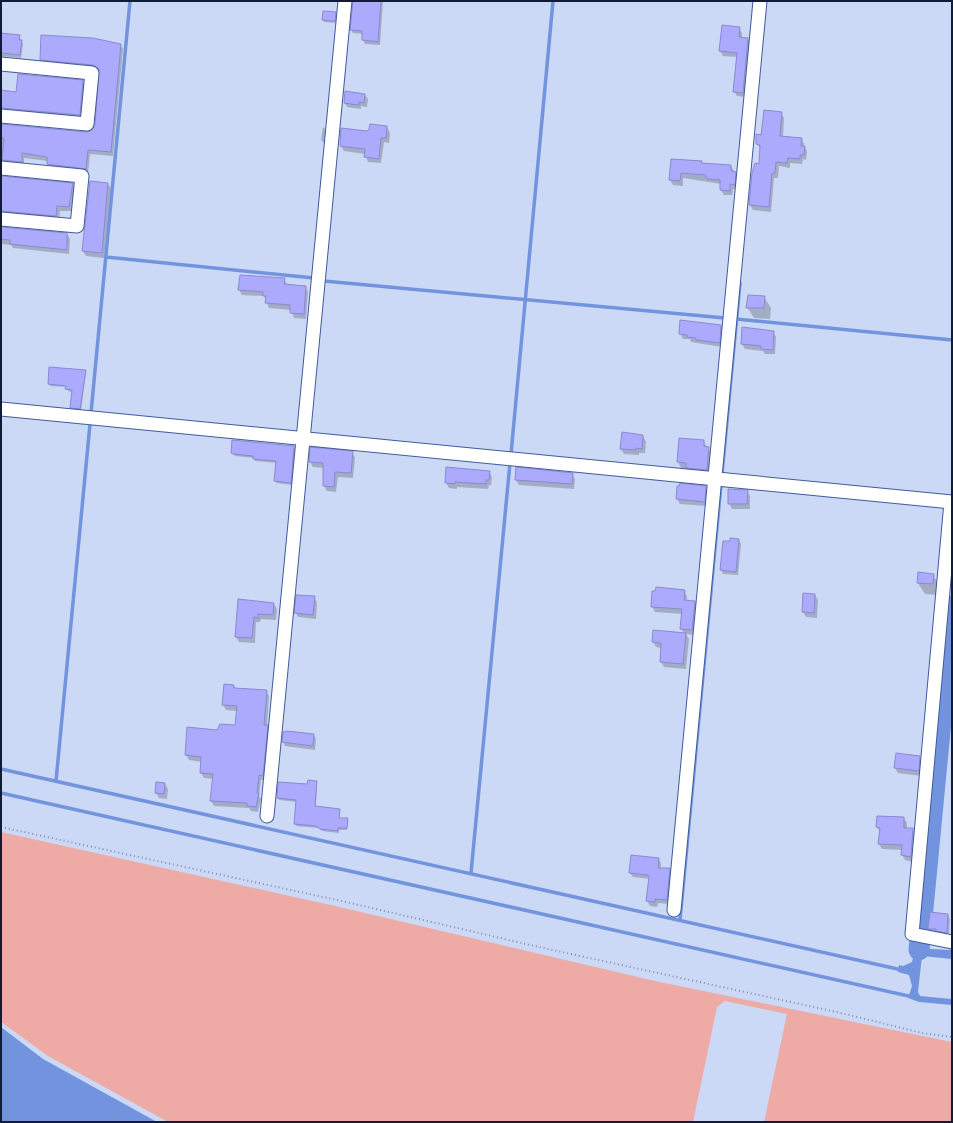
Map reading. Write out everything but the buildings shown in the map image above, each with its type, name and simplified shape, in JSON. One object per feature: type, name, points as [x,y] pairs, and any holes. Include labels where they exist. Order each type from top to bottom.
[{"type":"street","points":[[267,816],[345,1]]},
{"type":"street","points":[[674,910],[720,479],[760,1]]},
{"type":"street","points":[[1,64],[92,73],[87,124],[1,116]]},
{"type":"street","points":[[1,168],[82,176],[77,226],[1,219]]},
{"type":"street","points":[[1,409],[952,502],[912,920],[912,934],[952,942]]},
{"type":"path","points":[[1,827],[346,902],[554,951],[841,1013],[922,1033],[952,1037]]},
{"type":"shaded area","points":[[1,832],[335,906],[655,981],[952,1042],[952,1122],[764,1122],[787,1014],[725,1001],[717,1007],[693,1122],[168,1122],[48,1056],[1,1022]]},
{"type":"water","points":[[916,945],[931,949],[952,950],[952,959],[922,956],[918,992],[920,996],[952,999],[952,1005],[919,1002],[908,998],[912,986],[909,975],[898,972],[899,965],[903,966],[912,962]]},
{"type":"water","points":[[1,1027],[43,1059],[157,1122],[1,1122]]},
{"type":"waterway","points":[[91,413],[130,1]]},
{"type":"waterway","points":[[511,454],[553,1]]},
{"type":"waterway","points":[[106,257],[314,278]]},
{"type":"waterway","points":[[324,281],[725,318]]},
{"type":"waterway","points":[[680,920],[740,283]]},
{"type":"waterway","points":[[736,319],[952,340]]},
{"type":"waterway","points":[[56,781],[90,424]]},
{"type":"waterway","points":[[471,873],[510,463]]},
{"type":"waterway","points":[[919,950],[952,606]]},
{"type":"waterway","points":[[1,769],[902,970]]},
{"type":"waterway","points":[[1,793],[913,997]]}]
